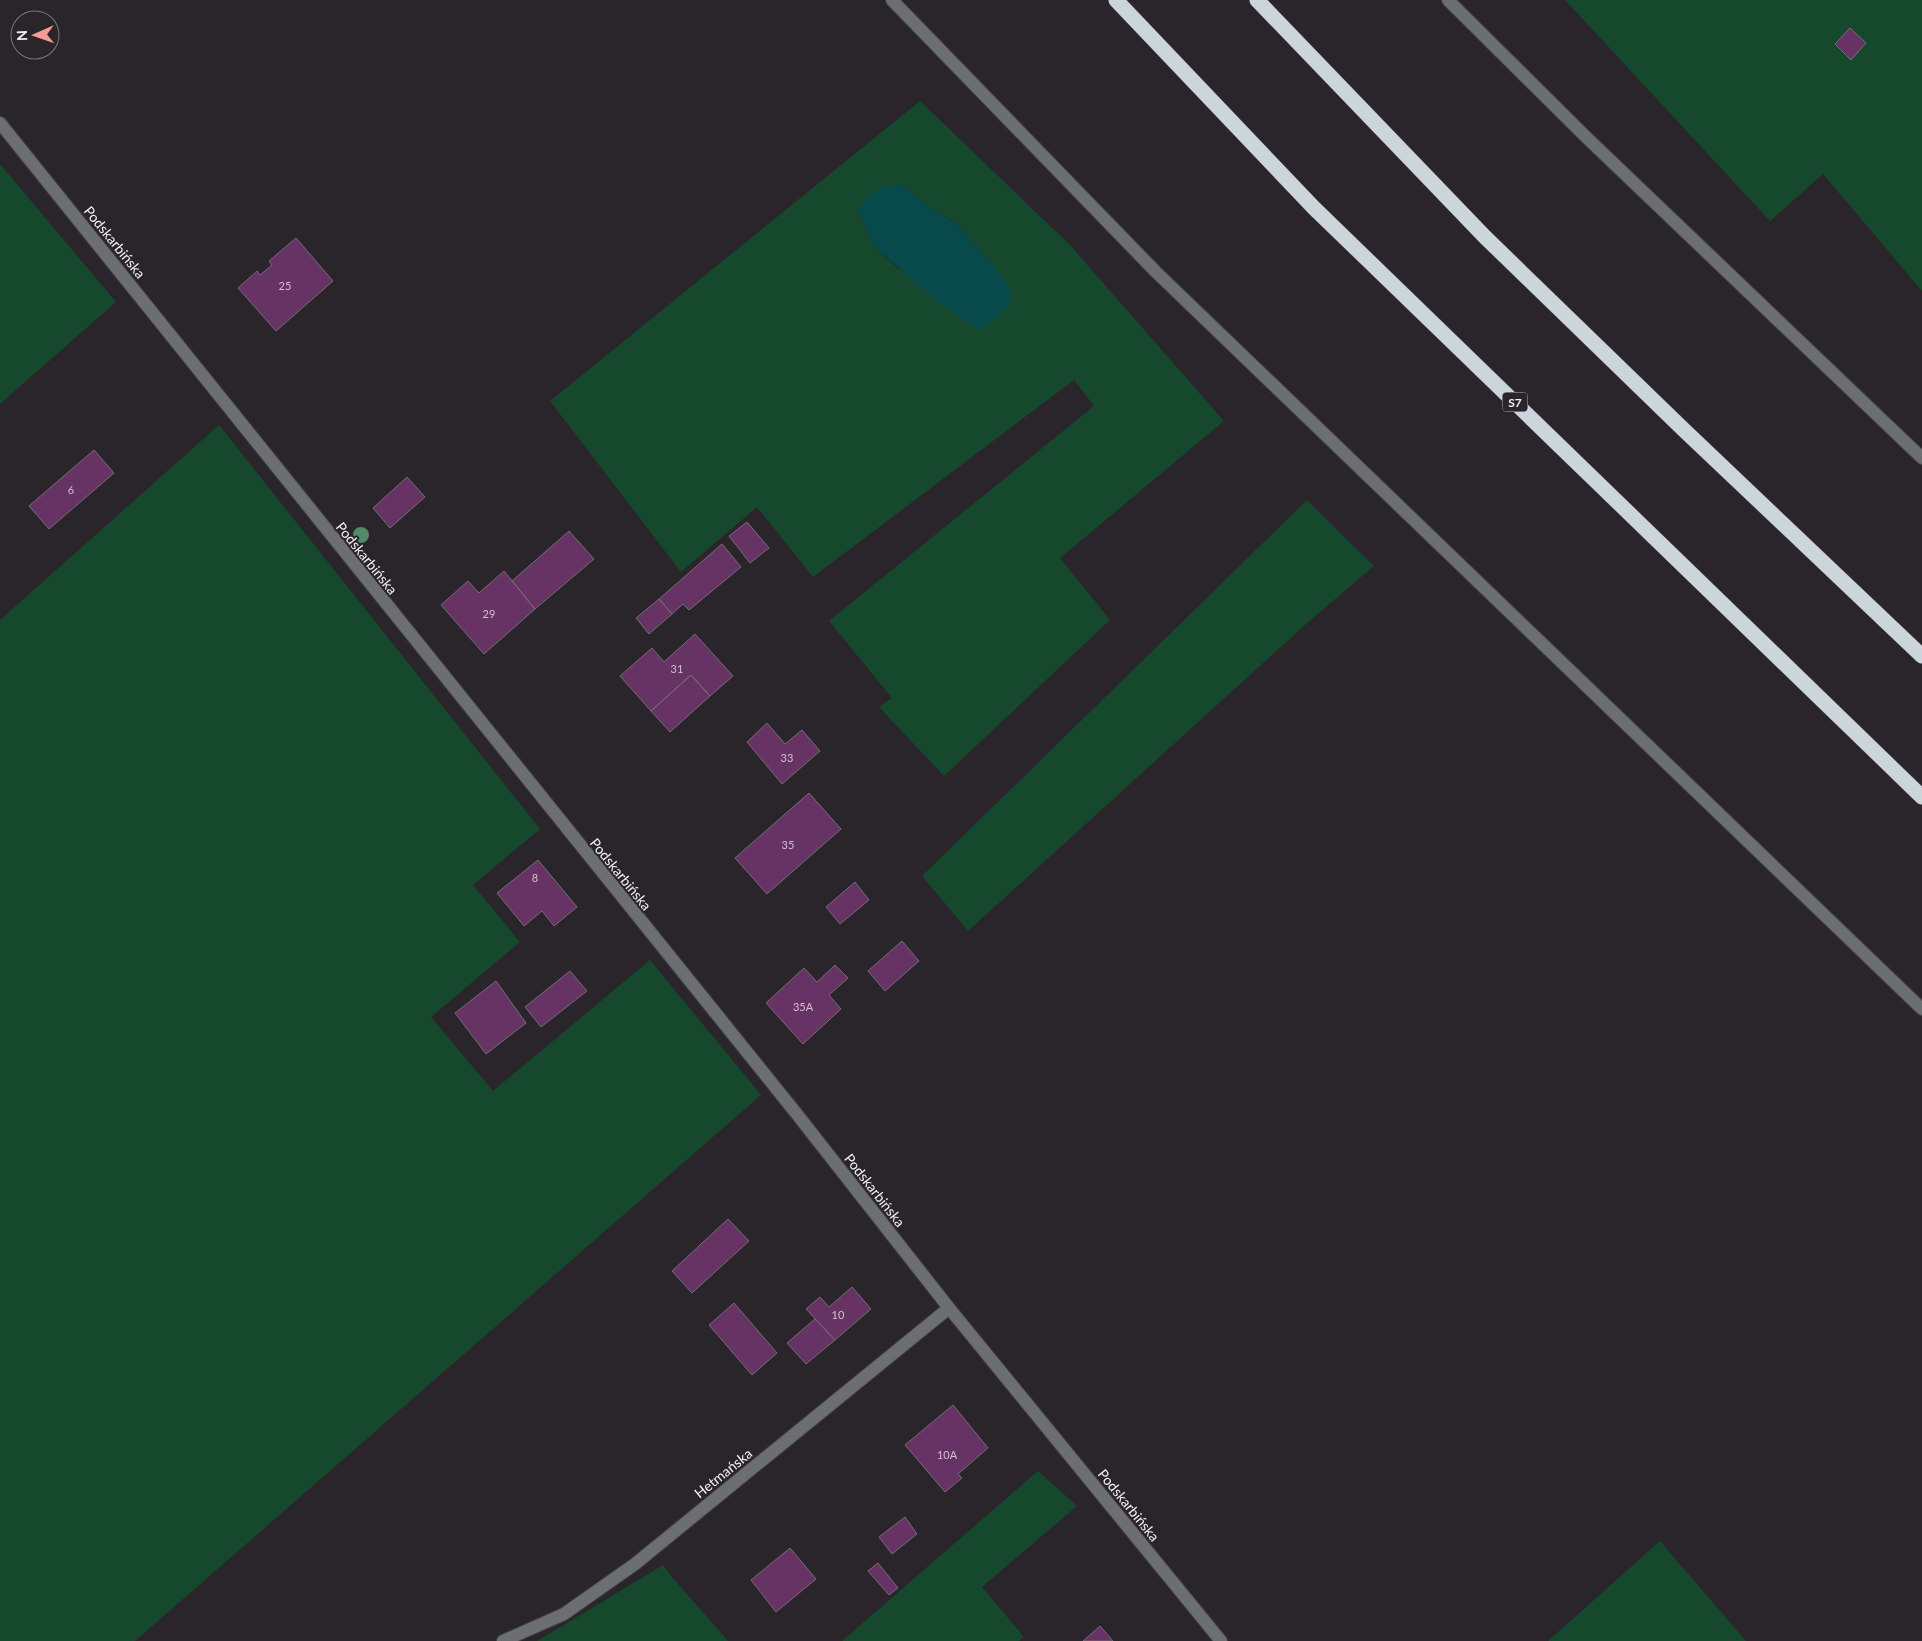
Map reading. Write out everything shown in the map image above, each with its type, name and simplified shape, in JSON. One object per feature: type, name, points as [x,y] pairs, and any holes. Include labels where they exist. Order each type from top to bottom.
[{"type":"highway","name":"S7","points":[[1116,0],[1314,208],[1922,797]]},
{"type":"highway","points":[[1257,0],[1485,237],[1684,430],[1922,656]]},
{"type":"street","points":[[892,0],[1156,272],[1922,1009]]},
{"type":"street","points":[[1448,0],[1650,198],[1922,458]]},
{"type":"street","name":"Podskarbińska","points":[[0,123],[796,1113],[948,1308],[1222,1641]]},
{"type":"street","name":"Hetmańska","points":[[503,1641],[564,1614],[635,1564],[948,1308]]},
{"type":"green space","points":[[1565,0],[1922,0],[1922,291],[1823,174],[1770,221]]},
{"type":"green space","points":[[920,101],[1069,244],[1224,421],[1060,558],[1110,620],[944,776],[879,707],[892,698],[829,621],[1094,406],[1074,380],[813,577],[757,507],[681,572],[550,401]],"holes":[[[902,184],[928,207],[954,222],[994,266],[899,269],[874,246],[858,210]]]},
{"type":"green space","points":[[0,164],[116,302],[0,404]]},
{"type":"green space","points":[[219,425],[540,829],[473,885],[520,942],[431,1017],[493,1091],[650,960],[761,1095],[135,1641],[0,1641],[0,620]]},
{"type":"green space","points":[[1307,500],[1374,566],[1306,624],[968,931],[922,876]]},
{"type":"green space","points":[[1038,1471],[1077,1506],[982,1587],[1024,1637],[1019,1641],[842,1641]]},
{"type":"green space","points":[[1660,1541],[1746,1641],[1548,1641]]},
{"type":"green space","points":[[663,1565],[728,1641],[537,1641]]},
{"type":"water","points":[[902,184],[928,207],[954,222],[994,266],[1010,290],[1010,305],[980,330],[937,301],[874,246],[858,210],[867,198],[876,191],[888,186]]},
{"type":"building","points":[[1850,28],[1866,43],[1851,60],[1835,44]]},
{"type":"building","points":[[296,238],[333,281],[276,331],[238,288],[257,271],[260,275],[272,265],[269,261]]},
{"type":"building","points":[[94,450],[114,473],[49,529],[29,506]]},
{"type":"building","points":[[407,477],[425,497],[390,528],[373,508]]},
{"type":"building","points":[[747,522],[769,548],[750,563],[729,536]]},
{"type":"building","points":[[569,531],[594,559],[535,609],[512,581]]},
{"type":"building","points":[[722,544],[741,567],[689,610],[683,604],[672,614],[659,599]]},
{"type":"building","points":[[504,571],[535,609],[484,654],[441,605],[468,581],[479,593]]},
{"type":"building","points":[[659,599],[672,614],[649,634],[636,618]]},
{"type":"building","points":[[695,634],[733,676],[710,696],[691,675],[651,711],[620,676],[652,648],[664,662]]},
{"type":"building","points":[[691,675],[710,696],[670,732],[651,711]]},
{"type":"building","points":[[767,723],[785,744],[802,730],[820,751],[782,784],[747,742]]},
{"type":"building","points":[[809,793],[841,829],[767,894],[735,858]]},
{"type":"building","points":[[538,860],[577,907],[554,926],[542,911],[524,926],[497,893]]},
{"type":"building","points":[[855,882],[869,900],[840,924],[826,907]]},
{"type":"building","points":[[902,941],[919,961],[885,991],[868,971]]},
{"type":"building","points":[[835,965],[848,978],[829,995],[841,1009],[803,1044],[766,1003],[804,968],[817,982]]},
{"type":"building","points":[[570,971],[587,991],[541,1027],[525,1007]]},
{"type":"building","points":[[496,981],[526,1023],[486,1054],[455,1013]]},
{"type":"building","points":[[728,1219],[749,1241],[692,1293],[672,1271]]},
{"type":"building","points":[[852,1287],[871,1309],[835,1340],[806,1309],[820,1297],[829,1307]]},
{"type":"building","points":[[734,1303],[777,1353],[752,1375],[709,1325]]},
{"type":"building","points":[[815,1319],[835,1340],[806,1364],[787,1343]]},
{"type":"building","points":[[953,1405],[988,1448],[958,1474],[962,1478],[945,1492],[905,1445]]},
{"type":"building","points":[[905,1517],[917,1534],[892,1554],[879,1537]]},
{"type":"building","points":[[790,1548],[816,1579],[776,1612],[751,1580]]},
{"type":"building","points":[[878,1563],[898,1588],[889,1595],[868,1571]]},
{"type":"building","points":[[1100,1626],[1113,1641],[1083,1641]]}]
